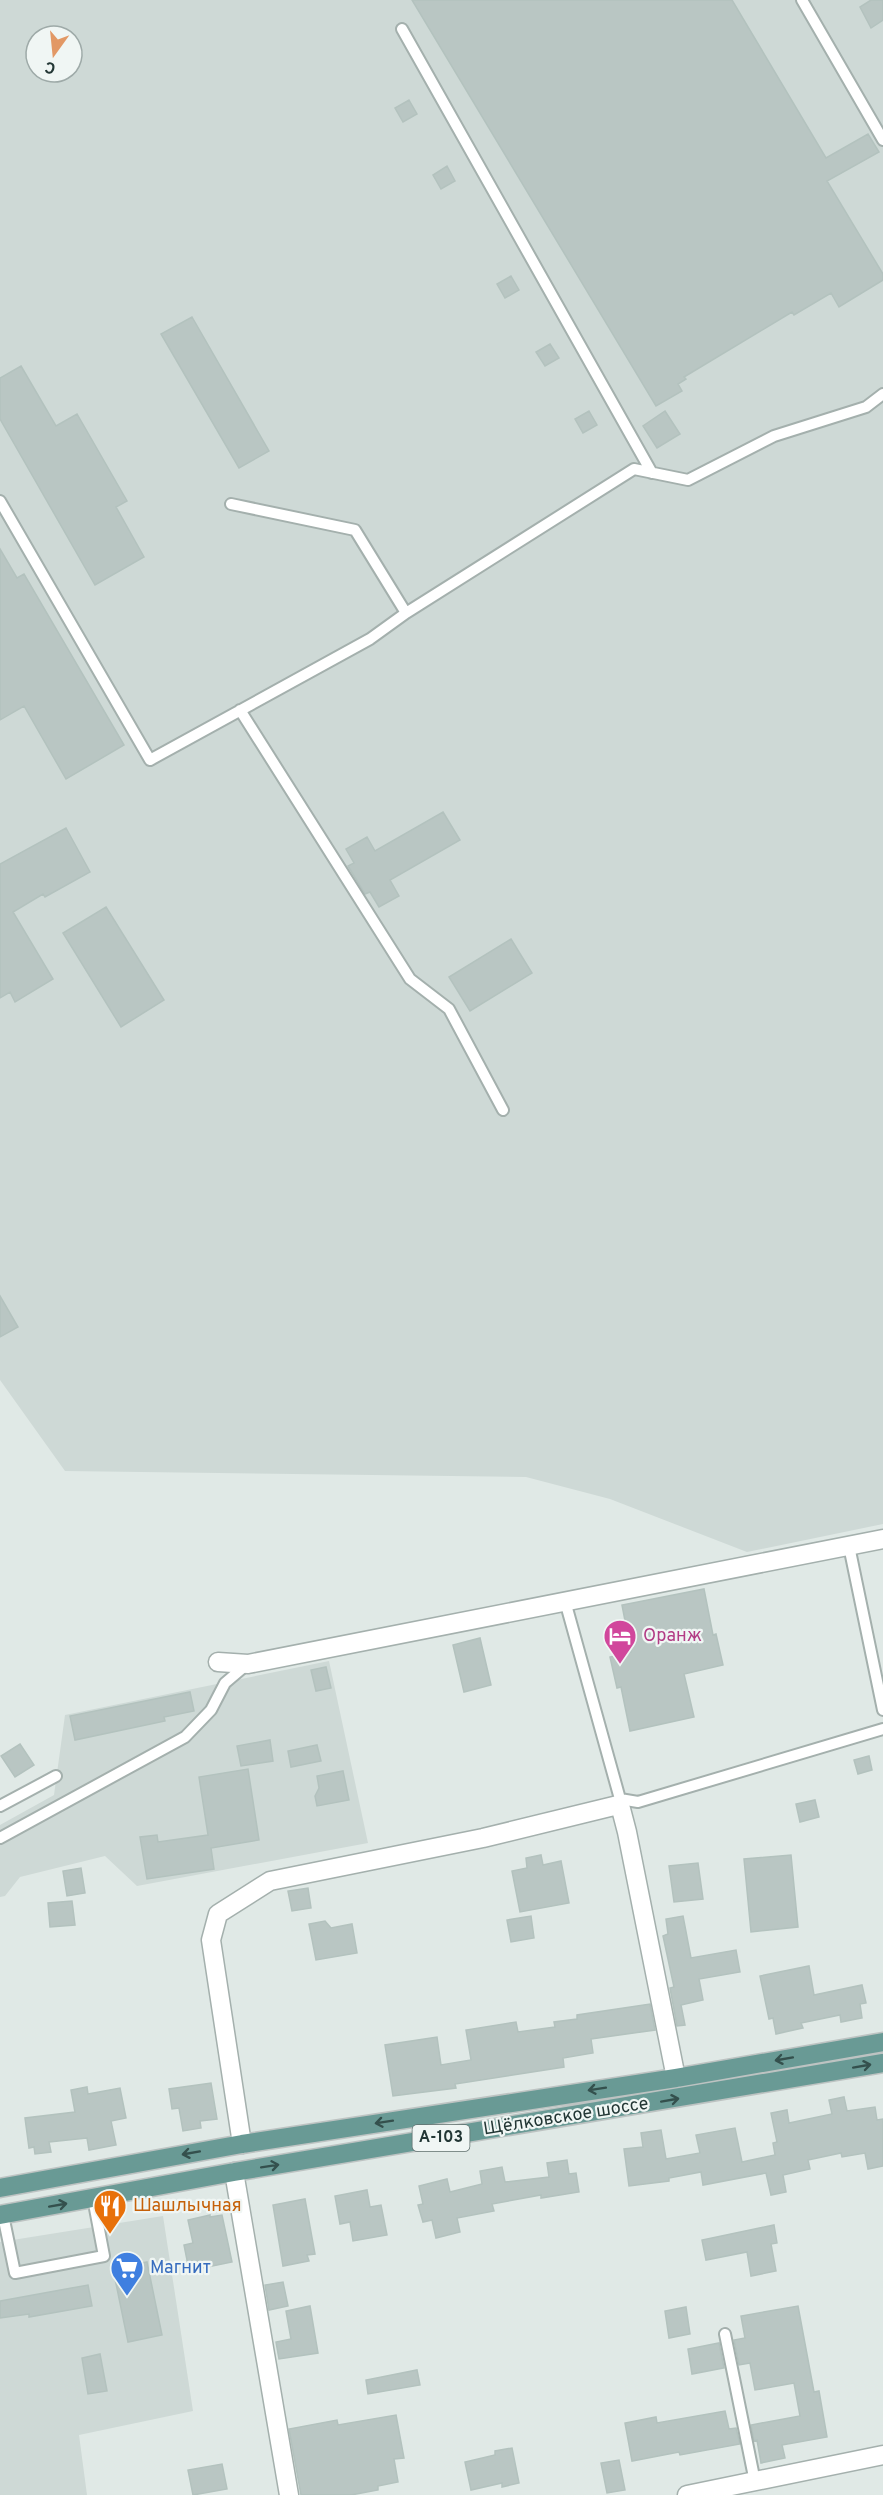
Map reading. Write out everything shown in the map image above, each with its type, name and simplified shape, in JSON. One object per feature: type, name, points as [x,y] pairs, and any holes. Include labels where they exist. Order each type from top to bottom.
[{"type":"main road","name":"Щёлковское шоссе","points":[[0,2188],[242,2144],[676,2078],[883,2042]]},
{"type":"main road","name":"Щёлковское шоссе","points":[[1,2215],[234,2172],[883,2063]]},
{"type":"street","points":[[218,1662],[248,1664],[883,1539]]},
{"type":"street","points":[[242,2144],[211,1940],[218,1914],[270,1881],[483,1838],[618,1805],[627,1832],[676,2078]]},
{"type":"street","points":[[234,2172],[289,2495]]},
{"type":"street","points":[[687,2495],[883,2455]]},
{"type":"lane","points":[[802,0],[883,140]]},
{"type":"lane","points":[[402,28],[652,473]]},
{"type":"lane","points":[[0,501],[150,760],[370,639],[406,613],[634,469],[688,480],[774,436],[866,407],[883,394]]},
{"type":"lane","points":[[231,504],[355,530],[406,613]]},
{"type":"lane","points":[[240,710],[410,979],[449,1009],[503,1110]]},
{"type":"lane","points":[[849,1546],[883,1710]]},
{"type":"lane","points":[[566,1601],[620,1799],[638,1802],[883,1730]]},
{"type":"lane","points":[[0,1838],[185,1737],[211,1710],[225,1683],[235,1672],[248,1664]]},
{"type":"lane","points":[[0,1806],[56,1776]]},
{"type":"lane","points":[[1,2215],[15,2273],[104,2256],[93,2198]]},
{"type":"lane","points":[[725,2334],[755,2482]]},
{"type":"shaded area","points":[[0,0],[883,0],[883,1524],[747,1552],[610,1499],[526,1477],[65,1471],[0,1380]]},
{"type":"shaded area","points":[[329,1661],[368,1843],[137,1886],[105,1856],[20,1877],[5,1896],[0,1897],[0,1825],[54,1795],[65,1715]]},
{"type":"shaded area","points":[[163,2216],[193,2411],[79,2435],[87,2495],[0,2495],[0,2242]]},
{"type":"building","points":[[412,0],[732,0],[826,158],[868,134],[879,152],[827,181],[883,274],[883,280],[839,307],[831,293],[794,315],[792,312],[684,377],[686,379],[678,384],[682,391],[656,406]]},
{"type":"building","points":[[871,0],[883,0],[883,20],[871,28],[860,7]]},
{"type":"building","points":[[409,100],[417,114],[403,122],[395,108]]},
{"type":"building","points":[[447,166],[455,181],[441,189],[433,175]]},
{"type":"building","points":[[511,276],[519,290],[505,298],[497,284]]},
{"type":"building","points":[[192,317],[269,451],[239,468],[161,334]]},
{"type":"building","points":[[550,344],[559,358],[545,366],[536,352]]},
{"type":"building","points":[[21,366],[56,426],[77,414],[127,501],[116,507],[144,557],[95,585],[0,419],[0,378]]},
{"type":"building","points":[[589,411],[597,425],[583,433],[575,419]]},
{"type":"building","points":[[665,411],[680,434],[657,448],[643,426]]},
{"type":"building","points":[[0,549],[17,578],[24,574],[124,745],[66,779],[24,706],[0,720]]},
{"type":"building","points":[[443,812],[460,840],[390,880],[399,896],[379,907],[370,892],[365,894],[348,866],[354,863],[346,849],[367,837],[375,851]]},
{"type":"building","points":[[66,828],[90,872],[45,897],[43,894],[13,912],[53,979],[15,1002],[10,992],[0,998],[0,864]]},
{"type":"building","points":[[106,907],[164,1000],[121,1027],[63,933]]},
{"type":"building","points":[[511,939],[532,973],[470,1011],[449,977]]},
{"type":"building","points":[[0,1296],[18,1327],[0,1337]]},
{"type":"building","points":[[704,1589],[713,1635],[716,1634],[723,1665],[684,1674],[694,1717],[630,1731],[621,1687],[617,1688],[610,1657],[631,1652],[622,1605]]},
{"type":"building","points":[[480,1638],[491,1685],[464,1692],[453,1645]]},
{"type":"building","points":[[326,1667],[331,1688],[316,1691],[311,1670]]},
{"type":"building","points":[[190,1692],[194,1711],[164,1717],[165,1721],[75,1740],[70,1716]]},
{"type":"building","points":[[270,1740],[273,1761],[241,1766],[237,1746]]},
{"type":"building","points":[[20,1744],[34,1765],[15,1777],[1,1756]]},
{"type":"building","points":[[317,1745],[321,1761],[291,1767],[288,1751]]},
{"type":"building","points":[[869,1756],[872,1770],[858,1774],[854,1760]]},
{"type":"building","points":[[248,1769],[259,1840],[211,1848],[214,1869],[147,1879],[140,1837],[157,1835],[158,1842],[208,1835],[199,1777]]},
{"type":"building","points":[[343,1771],[349,1800],[317,1806],[315,1796],[319,1788],[317,1776]]},
{"type":"building","points":[[815,1800],[819,1817],[800,1822],[796,1804]]},
{"type":"building","points":[[541,1855],[543,1865],[561,1861],[569,1903],[520,1912],[512,1871],[527,1868],[526,1858]]},
{"type":"building","points":[[791,1855],[798,1927],[751,1932],[744,1859]]},
{"type":"building","points":[[698,1863],[703,1899],[674,1902],[669,1866]]},
{"type":"building","points":[[81,1868],[85,1893],[67,1896],[63,1871]]},
{"type":"building","points":[[308,1888],[311,1908],[292,1911],[288,1891]]},
{"type":"building","points":[[72,1901],[75,1925],[50,1927],[48,1903]]},
{"type":"building","points":[[531,1916],[534,1938],[511,1942],[507,1920]]},
{"type":"building","points":[[683,1916],[691,1958],[736,1950],[740,1972],[699,1979],[703,2000],[681,2005],[685,2025],[677,2026],[670,1988],[674,1987],[663,1936],[668,1934],[666,1919]]},
{"type":"building","points":[[325,1921],[331,1928],[352,1924],[357,1953],[316,1960],[309,1924]]},
{"type":"building","points":[[809,1966],[814,1995],[862,1985],[866,2003],[860,2004],[862,2018],[841,2022],[840,2015],[801,2023],[803,2028],[776,2034],[773,2018],[769,2019],[760,1976]]},
{"type":"building","points":[[650,2004],[655,2030],[591,2039],[593,2053],[563,2058],[564,2067],[455,2084],[456,2088],[393,2096],[385,2045],[437,2037],[441,2065],[471,2060],[466,2030],[516,2022],[518,2032],[555,2027],[554,2022],[577,2019],[577,2015]]},
{"type":"building","points":[[211,2083],[217,2119],[200,2121],[201,2128],[183,2131],[179,2108],[172,2109],[169,2089]]},
{"type":"building","points":[[87,2087],[88,2094],[120,2088],[126,2118],[111,2121],[116,2145],[89,2150],[87,2138],[49,2142],[51,2152],[35,2154],[34,2147],[29,2148],[25,2118],[75,2112],[71,2090]]},
{"type":"building","points":[[844,2097],[847,2111],[875,2107],[877,2120],[883,2119],[883,2166],[868,2169],[865,2153],[842,2157],[841,2153],[808,2160],[810,2169],[783,2175],[786,2192],[771,2195],[766,2173],[703,2185],[701,2172],[669,2178],[669,2181],[629,2186],[624,2149],[643,2147],[641,2133],[661,2130],[666,2159],[700,2153],[696,2135],[735,2128],[742,2162],[775,2155],[773,2143],[777,2142],[771,2113],[787,2110],[789,2123],[832,2114],[829,2100]]},
{"type":"building","points":[[567,2160],[569,2174],[576,2173],[579,2192],[541,2198],[541,2195],[492,2204],[494,2211],[457,2218],[460,2232],[436,2238],[432,2220],[423,2222],[418,2205],[423,2204],[419,2186],[447,2179],[450,2192],[482,2184],[480,2171],[502,2167],[505,2182],[549,2177],[547,2163]]},
{"type":"building","points":[[367,2190],[370,2207],[381,2205],[387,2235],[353,2241],[350,2222],[340,2224],[335,2196]]},
{"type":"building","points":[[305,2199],[315,2254],[307,2255],[309,2261],[283,2266],[273,2205]]},
{"type":"building","points":[[210,2215],[210,2217],[222,2215],[232,2262],[203,2268],[201,2262],[188,2265],[184,2245],[193,2243],[188,2220]]},
{"type":"building","points":[[774,2225],[777,2243],[771,2244],[776,2271],[751,2276],[747,2252],[706,2260],[702,2240]]},
{"type":"building","name":"Магнит","points":[[147,2262],[162,2335],[128,2342],[113,2269]]},
{"type":"building","points":[[283,2282],[288,2306],[269,2310],[265,2285]]},
{"type":"building","points":[[88,2285],[92,2306],[29,2317],[29,2314],[0,2318],[0,2301]]},
{"type":"building","points":[[310,2306],[318,2353],[279,2359],[276,2342],[291,2339],[286,2311]]},
{"type":"building","points":[[798,2306],[814,2392],[819,2391],[827,2437],[782,2445],[785,2458],[761,2463],[757,2440],[754,2441],[751,2425],[800,2416],[794,2383],[755,2390],[750,2363],[739,2365],[734,2340],[745,2338],[741,2316]]},
{"type":"building","points":[[686,2307],[690,2334],[669,2338],[665,2311]]},
{"type":"building","points":[[719,2343],[724,2368],[692,2374],[688,2349]]},
{"type":"building","points":[[100,2354],[107,2391],[88,2394],[82,2358]]},
{"type":"building","points":[[417,2370],[420,2385],[368,2394],[366,2380]]},
{"type":"building","points":[[725,2411],[729,2429],[736,2428],[740,2444],[632,2461],[625,2423],[656,2417],[657,2423]]},
{"type":"building","points":[[396,2415],[404,2458],[394,2459],[398,2482],[378,2486],[378,2490],[351,2495],[301,2495],[289,2429],[337,2420],[338,2425]]},
{"type":"building","points":[[512,2448],[519,2483],[502,2487],[502,2483],[471,2490],[465,2462],[495,2455],[495,2451]]},
{"type":"building","points":[[619,2460],[625,2490],[607,2493],[601,2463]]},
{"type":"building","points":[[222,2464],[227,2489],[193,2495],[188,2470]]},
{"type":"place","name":"Оранж","points":[[620,1665]]},
{"type":"place","name":"Шашлычная","points":[[110,2235]]},
{"type":"place","name":"Магнит","points":[[127,2297]]}]
